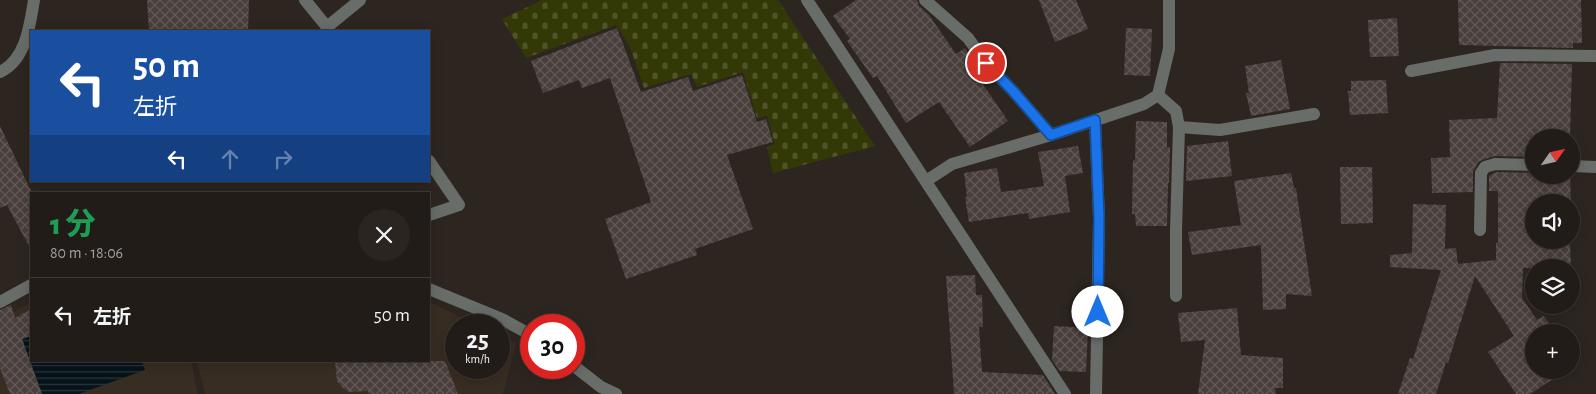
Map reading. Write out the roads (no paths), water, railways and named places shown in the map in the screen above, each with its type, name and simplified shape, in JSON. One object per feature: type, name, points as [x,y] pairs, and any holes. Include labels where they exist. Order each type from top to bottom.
[{"type":"street","points":[[0,72],[13,64],[25,42],[34,0]]},
{"type":"street","points":[[305,0],[329,29],[360,0]]},
{"type":"street","points":[[807,0],[1065,394]]},
{"type":"street","points":[[925,0],[968,38],[986,63],[1051,135]]},
{"type":"street","points":[[926,181],[952,164],[1051,135],[1144,104],[1158,95],[1169,49],[1169,0]]},
{"type":"street","points":[[1411,71],[1495,55],[1596,56]]},
{"type":"street","points":[[1158,95],[1176,111],[1179,127],[1176,296]]},
{"type":"street","points":[[1179,127],[1220,130],[1314,114]]},
{"type":"street","points":[[1095,120],[1099,218],[1096,394]]},
{"type":"street","points":[[430,163],[459,206],[430,215]]},
{"type":"street","points":[[1480,230],[1481,173],[1485,167],[1495,164],[1525,165]]},
{"type":"street","points":[[1580,166],[1596,167]]},
{"type":"street","points":[[0,302],[30,287]]},
{"type":"street","points":[[430,289],[502,319],[520,329]]},
{"type":"street","points":[[585,375],[601,387],[616,394]]}]
